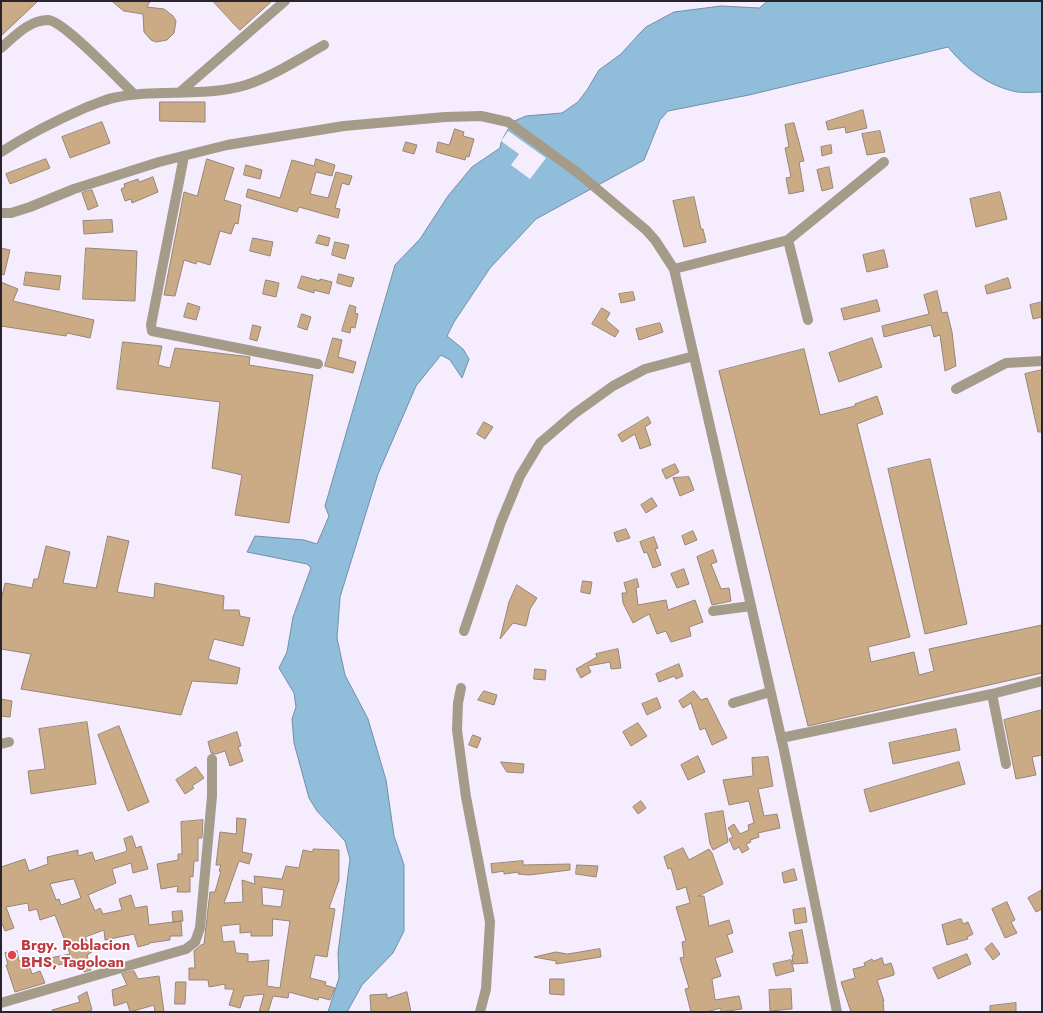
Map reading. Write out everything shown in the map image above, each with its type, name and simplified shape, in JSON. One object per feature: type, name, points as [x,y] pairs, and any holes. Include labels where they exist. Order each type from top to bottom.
[{"type":"street","points":[[180,93],[286,1]]},
{"type":"street","points":[[1,48],[22,29],[35,23],[48,20],[58,23],[71,33],[134,94]]},
{"type":"street","points":[[1,152],[27,135],[71,114],[111,98],[134,94],[180,93],[246,85],[286,66],[324,45]]},
{"type":"street","points":[[1,213],[11,213],[74,189],[160,162],[227,146],[344,126],[445,117],[481,116],[508,122],[578,173],[646,230],[655,240],[674,269],[781,738],[837,1012]]},
{"type":"street","points":[[184,156],[151,325],[152,331],[318,364]]},
{"type":"street","points":[[674,269],[788,240],[884,162]]},
{"type":"street","points":[[788,240],[808,320]]},
{"type":"street","points":[[464,631],[520,476],[540,443],[574,414],[613,386],[645,369],[694,356]]},
{"type":"street","points":[[956,389],[1006,363],[1042,361]]},
{"type":"street","points":[[713,611],[751,606]]},
{"type":"street","points":[[781,738],[992,694],[1042,681]]},
{"type":"street","points":[[461,688],[458,706],[457,730],[466,797],[490,922],[486,989],[480,1012]]},
{"type":"street","points":[[733,703],[770,692]]},
{"type":"street","points":[[992,694],[1006,764]]},
{"type":"street","points":[[1,1003],[186,949],[191,946],[198,937],[200,928],[212,796],[212,759]]},
{"type":"water","points":[[768,1],[1042,1],[1042,92],[1017,92],[997,86],[978,76],[948,47],[749,95],[668,111],[660,120],[644,160],[536,219],[490,268],[454,322],[447,336],[463,349],[469,359],[462,378],[450,360],[441,355],[416,386],[378,474],[340,597],[337,638],[345,675],[368,719],[386,780],[394,836],[404,865],[404,931],[393,953],[362,985],[347,1012],[328,1012],[339,978],[338,953],[350,859],[345,841],[317,811],[309,798],[294,743],[292,719],[296,707],[294,693],[279,668],[287,652],[293,617],[311,568],[307,564],[247,552],[255,536],[304,540],[317,544],[329,516],[325,506],[395,265],[420,239],[448,196],[472,167],[500,148],[503,138],[512,122],[526,116],[562,113],[578,102],[599,70],[621,54],[646,27],[674,12],[721,6],[759,8]]},
{"type":"pier","points":[[508,131],[546,158],[530,179],[511,165],[519,154],[501,141]]},
{"type":"building","points":[[1,1],[38,1],[1,36]]},
{"type":"building","points":[[112,1],[150,1],[147,7],[164,9],[173,16],[176,21],[174,33],[167,40],[156,42],[151,40],[144,32],[143,14],[124,11]]},
{"type":"building","points":[[213,1],[272,1],[240,30]]},
{"type":"building","points":[[160,102],[205,102],[205,122],[160,121]]},
{"type":"building","points":[[863,110],[867,128],[846,133],[845,127],[828,130],[826,122]]},
{"type":"building","points":[[102,122],[110,143],[70,158],[62,137]]},
{"type":"building","points":[[794,123],[804,161],[799,162],[804,191],[789,194],[786,178],[791,177],[785,148],[789,147],[785,125]]},
{"type":"building","points":[[455,129],[464,132],[463,136],[474,139],[469,157],[466,156],[465,160],[436,152],[438,142],[449,145]]},
{"type":"building","points":[[880,131],[885,152],[867,155],[862,134]]},
{"type":"building","points":[[406,142],[417,145],[414,154],[403,151]]},
{"type":"building","points":[[831,145],[832,153],[822,156],[821,147]]},
{"type":"building","points":[[46,159],[50,168],[10,184],[6,174]]},
{"type":"building","points":[[207,159],[234,168],[224,200],[241,205],[238,224],[235,223],[231,234],[220,231],[210,265],[197,261],[196,264],[184,260],[175,296],[164,295],[184,192],[197,196]]},
{"type":"building","points":[[316,159],[335,165],[332,176],[316,172],[310,194],[328,198],[336,172],[352,176],[349,185],[342,183],[335,208],[340,209],[338,218],[299,207],[297,212],[246,197],[248,189],[280,198],[292,160],[314,166]]},
{"type":"building","points":[[246,165],[262,170],[260,179],[244,175]]},
{"type":"building","points":[[829,167],[833,188],[822,191],[817,170]]},
{"type":"building","points":[[153,177],[158,192],[132,203],[131,199],[125,201],[121,189],[125,187],[124,184],[138,179],[139,182]]},
{"type":"building","points":[[92,190],[98,206],[88,210],[82,193]]},
{"type":"building","points":[[1000,192],[1007,219],[976,227],[970,199]]},
{"type":"building","points":[[694,197],[701,229],[703,229],[706,242],[684,247],[673,201]]},
{"type":"building","points":[[112,220],[113,232],[84,234],[83,221]]},
{"type":"building","points":[[319,235],[330,238],[328,246],[316,243]]},
{"type":"building","points":[[253,238],[273,242],[270,256],[250,251]]},
{"type":"building","points":[[335,242],[349,245],[345,259],[332,255]]},
{"type":"building","points":[[1,248],[10,250],[4,275],[1,274]]},
{"type":"building","points":[[86,248],[137,251],[135,301],[83,299]]},
{"type":"building","points":[[884,250],[888,267],[867,272],[863,255]]},
{"type":"building","points":[[26,272],[61,276],[59,290],[24,285]]},
{"type":"building","points":[[339,274],[354,278],[351,287],[337,283]]},
{"type":"building","points":[[302,276],[320,281],[320,279],[332,282],[329,294],[314,290],[314,293],[298,288]]},
{"type":"building","points":[[1008,278],[1011,288],[987,294],[985,286]]},
{"type":"building","points":[[266,280],[279,283],[276,297],[263,294]]},
{"type":"building","points":[[1,282],[18,289],[13,301],[94,320],[90,338],[67,333],[66,336],[1,326]]},
{"type":"building","points":[[937,291],[942,313],[947,312],[952,332],[956,366],[945,371],[940,335],[934,337],[931,325],[884,337],[882,326],[929,314],[924,295]]},
{"type":"building","points":[[633,292],[635,300],[621,303],[619,294]]},
{"type":"building","points":[[877,300],[880,311],[844,320],[841,309]]},
{"type":"building","points":[[1042,302],[1042,317],[1033,319],[1030,305]]},
{"type":"building","points":[[188,303],[200,307],[196,320],[184,317]]},
{"type":"building","points":[[350,305],[356,307],[355,313],[358,314],[355,328],[351,327],[350,333],[342,331]]},
{"type":"building","points":[[602,308],[610,313],[606,320],[619,331],[615,337],[592,324]]},
{"type":"building","points":[[302,314],[311,317],[307,330],[298,327]]},
{"type":"building","points":[[660,323],[663,332],[639,340],[636,329]]},
{"type":"building","points":[[253,325],[261,327],[257,341],[250,339]]},
{"type":"building","points":[[333,338],[342,340],[338,357],[356,362],[353,373],[325,366]]},
{"type":"building","points":[[872,338],[882,367],[839,382],[829,353]]},
{"type":"building","points":[[123,342],[162,346],[158,365],[170,368],[175,348],[250,357],[249,365],[313,375],[289,523],[235,515],[242,475],[212,468],[220,402],[117,389]]},
{"type":"building","points":[[804,349],[820,415],[855,406],[855,404],[877,396],[883,414],[857,424],[910,637],[868,647],[871,662],[914,652],[919,675],[934,671],[929,649],[1042,625],[1042,673],[808,726],[719,371]]},
{"type":"building","points":[[1042,370],[1042,432],[1038,432],[1025,374]]},
{"type":"building","points":[[648,417],[651,423],[645,427],[651,445],[640,449],[635,434],[622,442],[618,435]]},
{"type":"building","points":[[484,422],[493,427],[485,439],[477,434]]},
{"type":"building","points":[[930,459],[967,624],[925,634],[888,469]]},
{"type":"building","points":[[675,464],[679,472],[666,479],[662,470]]},
{"type":"building","points":[[689,477],[694,490],[680,496],[673,478]]},
{"type":"building","points":[[652,498],[657,506],[646,513],[641,505]]},
{"type":"building","points":[[626,529],[630,538],[617,542],[614,533]]},
{"type":"building","points":[[693,531],[697,540],[685,545],[682,536]]},
{"type":"building","points":[[108,536],[129,541],[117,592],[154,598],[155,583],[224,596],[223,610],[239,610],[240,616],[250,618],[243,646],[214,639],[208,659],[240,668],[237,684],[192,681],[181,715],[21,689],[31,654],[1,649],[1,601],[5,583],[32,588],[34,579],[38,579],[46,546],[70,552],[63,583],[96,588]]},
{"type":"building","points":[[654,537],[658,548],[655,549],[661,565],[653,568],[647,552],[644,553],[640,542]]},
{"type":"building","points":[[713,550],[717,562],[711,564],[721,589],[729,588],[731,601],[712,605],[697,557]]},
{"type":"building","points":[[684,569],[689,584],[677,588],[671,574]]},
{"type":"building","points":[[637,579],[639,587],[636,588],[638,605],[666,600],[668,610],[695,600],[703,622],[689,627],[691,636],[671,642],[666,631],[657,634],[649,614],[633,623],[623,603],[622,593],[627,593],[624,583]]},
{"type":"building","points":[[583,581],[592,582],[590,594],[581,592]]},
{"type":"building","points":[[517,585],[537,598],[530,609],[526,626],[513,623],[500,639],[509,602]]},
{"type":"building","points":[[618,649],[621,668],[611,669],[610,662],[588,666],[591,672],[581,678],[576,669],[597,657],[596,654]]},
{"type":"building","points":[[679,664],[683,676],[676,679],[674,676],[659,682],[656,674]]},
{"type":"building","points":[[535,669],[546,670],[545,680],[534,679]]},
{"type":"building","points":[[484,691],[497,695],[494,705],[478,700]]},
{"type":"building","points":[[694,691],[701,700],[707,698],[727,738],[712,745],[705,728],[700,730],[691,703],[683,708],[679,701]]},
{"type":"building","points":[[657,698],[661,708],[647,715],[642,704]]},
{"type":"building","points":[[1,699],[12,701],[10,717],[1,716]]},
{"type":"building","points":[[1042,710],[1042,755],[1032,757],[1036,775],[1016,779],[1004,720]]},
{"type":"building","points":[[87,722],[96,784],[31,794],[28,771],[45,769],[39,729]]},
{"type":"building","points":[[638,723],[647,736],[631,746],[623,732]]},
{"type":"building","points":[[119,726],[149,802],[128,811],[98,735]]},
{"type":"building","points":[[956,729],[960,750],[893,764],[889,743]]},
{"type":"building","points":[[237,732],[241,746],[238,747],[243,761],[230,766],[225,751],[216,754],[211,753],[208,742]]},
{"type":"building","points":[[473,735],[481,738],[477,748],[469,745]]},
{"type":"building","points":[[698,756],[705,772],[688,780],[681,765]]},
{"type":"building","points":[[768,757],[773,786],[758,789],[764,816],[777,814],[780,828],[758,833],[759,837],[750,840],[751,842],[746,844],[749,849],[742,853],[739,847],[734,850],[729,839],[733,837],[728,828],[734,824],[740,834],[749,830],[748,825],[754,823],[749,801],[729,805],[723,780],[753,776],[752,758]]},
{"type":"building","points":[[501,762],[524,764],[523,773],[507,772]]},
{"type":"building","points":[[959,762],[965,784],[870,812],[864,790]]},
{"type":"building","points":[[196,767],[204,778],[192,786],[194,788],[185,794],[176,780]]},
{"type":"building","points":[[641,801],[646,808],[638,814],[633,807]]},
{"type":"building","points":[[723,811],[728,842],[713,850],[710,844],[705,814]]},
{"type":"building","points":[[237,818],[246,819],[242,852],[252,854],[249,864],[239,861],[224,903],[243,902],[242,880],[255,884],[254,876],[282,879],[286,866],[299,868],[303,850],[313,852],[313,849],[339,850],[339,880],[329,908],[335,909],[327,957],[315,955],[310,978],[326,982],[325,985],[335,988],[330,1000],[319,997],[318,1000],[289,992],[288,998],[273,996],[268,1012],[259,1012],[264,994],[244,996],[240,1008],[229,1005],[234,989],[225,989],[225,984],[209,987],[208,980],[189,980],[189,968],[195,968],[194,951],[204,944],[210,892],[215,892],[221,871],[219,871],[221,865],[216,865],[220,832],[236,834]],"holes":[[[262,887],[284,890],[281,907],[263,905]],[[273,919],[290,921],[280,988],[267,986],[269,960],[248,962],[248,954],[236,953],[234,941],[223,942],[221,926],[240,924],[240,933],[251,932],[251,936],[272,936]]]},
{"type":"building","points":[[203,820],[202,838],[198,838],[198,861],[194,861],[193,877],[190,876],[190,892],[177,892],[178,886],[161,889],[157,864],[178,860],[178,854],[182,854],[181,822]]},
{"type":"building","points":[[132,836],[136,848],[141,846],[148,869],[133,873],[131,863],[112,869],[116,883],[88,895],[95,911],[100,908],[103,914],[122,910],[119,899],[131,895],[135,908],[147,906],[149,925],[181,921],[182,936],[170,936],[170,940],[149,943],[138,947],[134,934],[105,940],[104,930],[85,937],[92,952],[87,955],[91,970],[84,972],[79,961],[52,966],[50,958],[70,954],[55,915],[40,920],[37,909],[29,911],[28,903],[6,907],[14,928],[5,931],[1,921],[1,867],[25,859],[29,871],[48,864],[47,857],[78,850],[78,856],[92,852],[95,861],[125,852],[127,850],[124,839]],"holes":[[[74,879],[81,898],[61,905],[59,899],[56,900],[50,884]]]},
{"type":"building","points":[[683,848],[689,860],[709,849],[712,853],[723,884],[698,896],[704,896],[709,926],[729,920],[733,933],[727,935],[733,952],[715,958],[721,976],[712,979],[715,1000],[739,996],[742,1009],[721,1012],[721,1008],[706,1012],[691,1012],[685,989],[689,988],[680,958],[684,957],[682,942],[686,941],[676,907],[690,903],[686,887],[677,890],[671,868],[668,869],[664,857]]},
{"type":"building","points":[[523,861],[523,865],[570,864],[570,870],[529,875],[518,874],[519,872],[504,874],[504,871],[492,873],[491,864]]},
{"type":"building","points":[[577,865],[598,866],[596,877],[576,874]]},
{"type":"building","points":[[794,869],[797,880],[784,883],[782,873]]},
{"type":"building","points":[[1042,890],[1042,909],[1036,912],[1028,898]]},
{"type":"building","points":[[1007,902],[1015,920],[1011,922],[1017,933],[1005,938],[992,909]]},
{"type":"building","points":[[805,908],[807,922],[795,924],[793,910]]},
{"type":"building","points":[[182,911],[183,921],[173,922],[172,912]]},
{"type":"building","points":[[961,919],[963,924],[968,922],[973,934],[967,937],[968,939],[947,945],[942,925]]},
{"type":"building","points":[[802,930],[808,963],[793,964],[792,955],[794,955],[789,933]]},
{"type":"building","points":[[992,943],[1000,954],[993,960],[985,949]]},
{"type":"building","points":[[600,949],[601,957],[556,964],[556,961],[534,957],[556,952],[567,954]]},
{"type":"building","points":[[17,951],[19,961],[27,958],[32,974],[40,971],[45,983],[15,992],[6,965],[8,965],[5,953]]},
{"type":"building","points":[[967,954],[971,964],[938,979],[933,968]]},
{"type":"building","points":[[882,958],[884,965],[891,963],[894,972],[894,975],[877,980],[884,1001],[884,1012],[851,1012],[841,982],[855,978],[853,969],[865,966],[864,963],[872,959],[873,961]]},
{"type":"building","points":[[791,960],[794,971],[776,976],[773,964]]},
{"type":"building","points":[[134,971],[138,979],[159,976],[164,1012],[155,1012],[154,1005],[130,1012],[127,1002],[114,1006],[112,990],[127,985],[122,974]]},
{"type":"building","points":[[550,979],[564,979],[564,995],[550,994]]},
{"type":"building","points":[[176,982],[186,982],[185,1004],[175,1004]]},
{"type":"building","points":[[791,989],[792,1009],[770,1011],[769,990]]},
{"type":"building","points":[[87,992],[92,1010],[84,1012],[53,1012],[52,1010],[80,1002],[78,997]]},
{"type":"building","points":[[407,992],[411,1012],[371,1012],[370,995],[387,994],[387,998]]},
{"type":"building","points":[[1016,1003],[1016,1012],[990,1012],[990,1006]]},
{"type":"place","name":"Brgy. Poblacion BHS, Tagoloan","points":[[12,955]]}]
